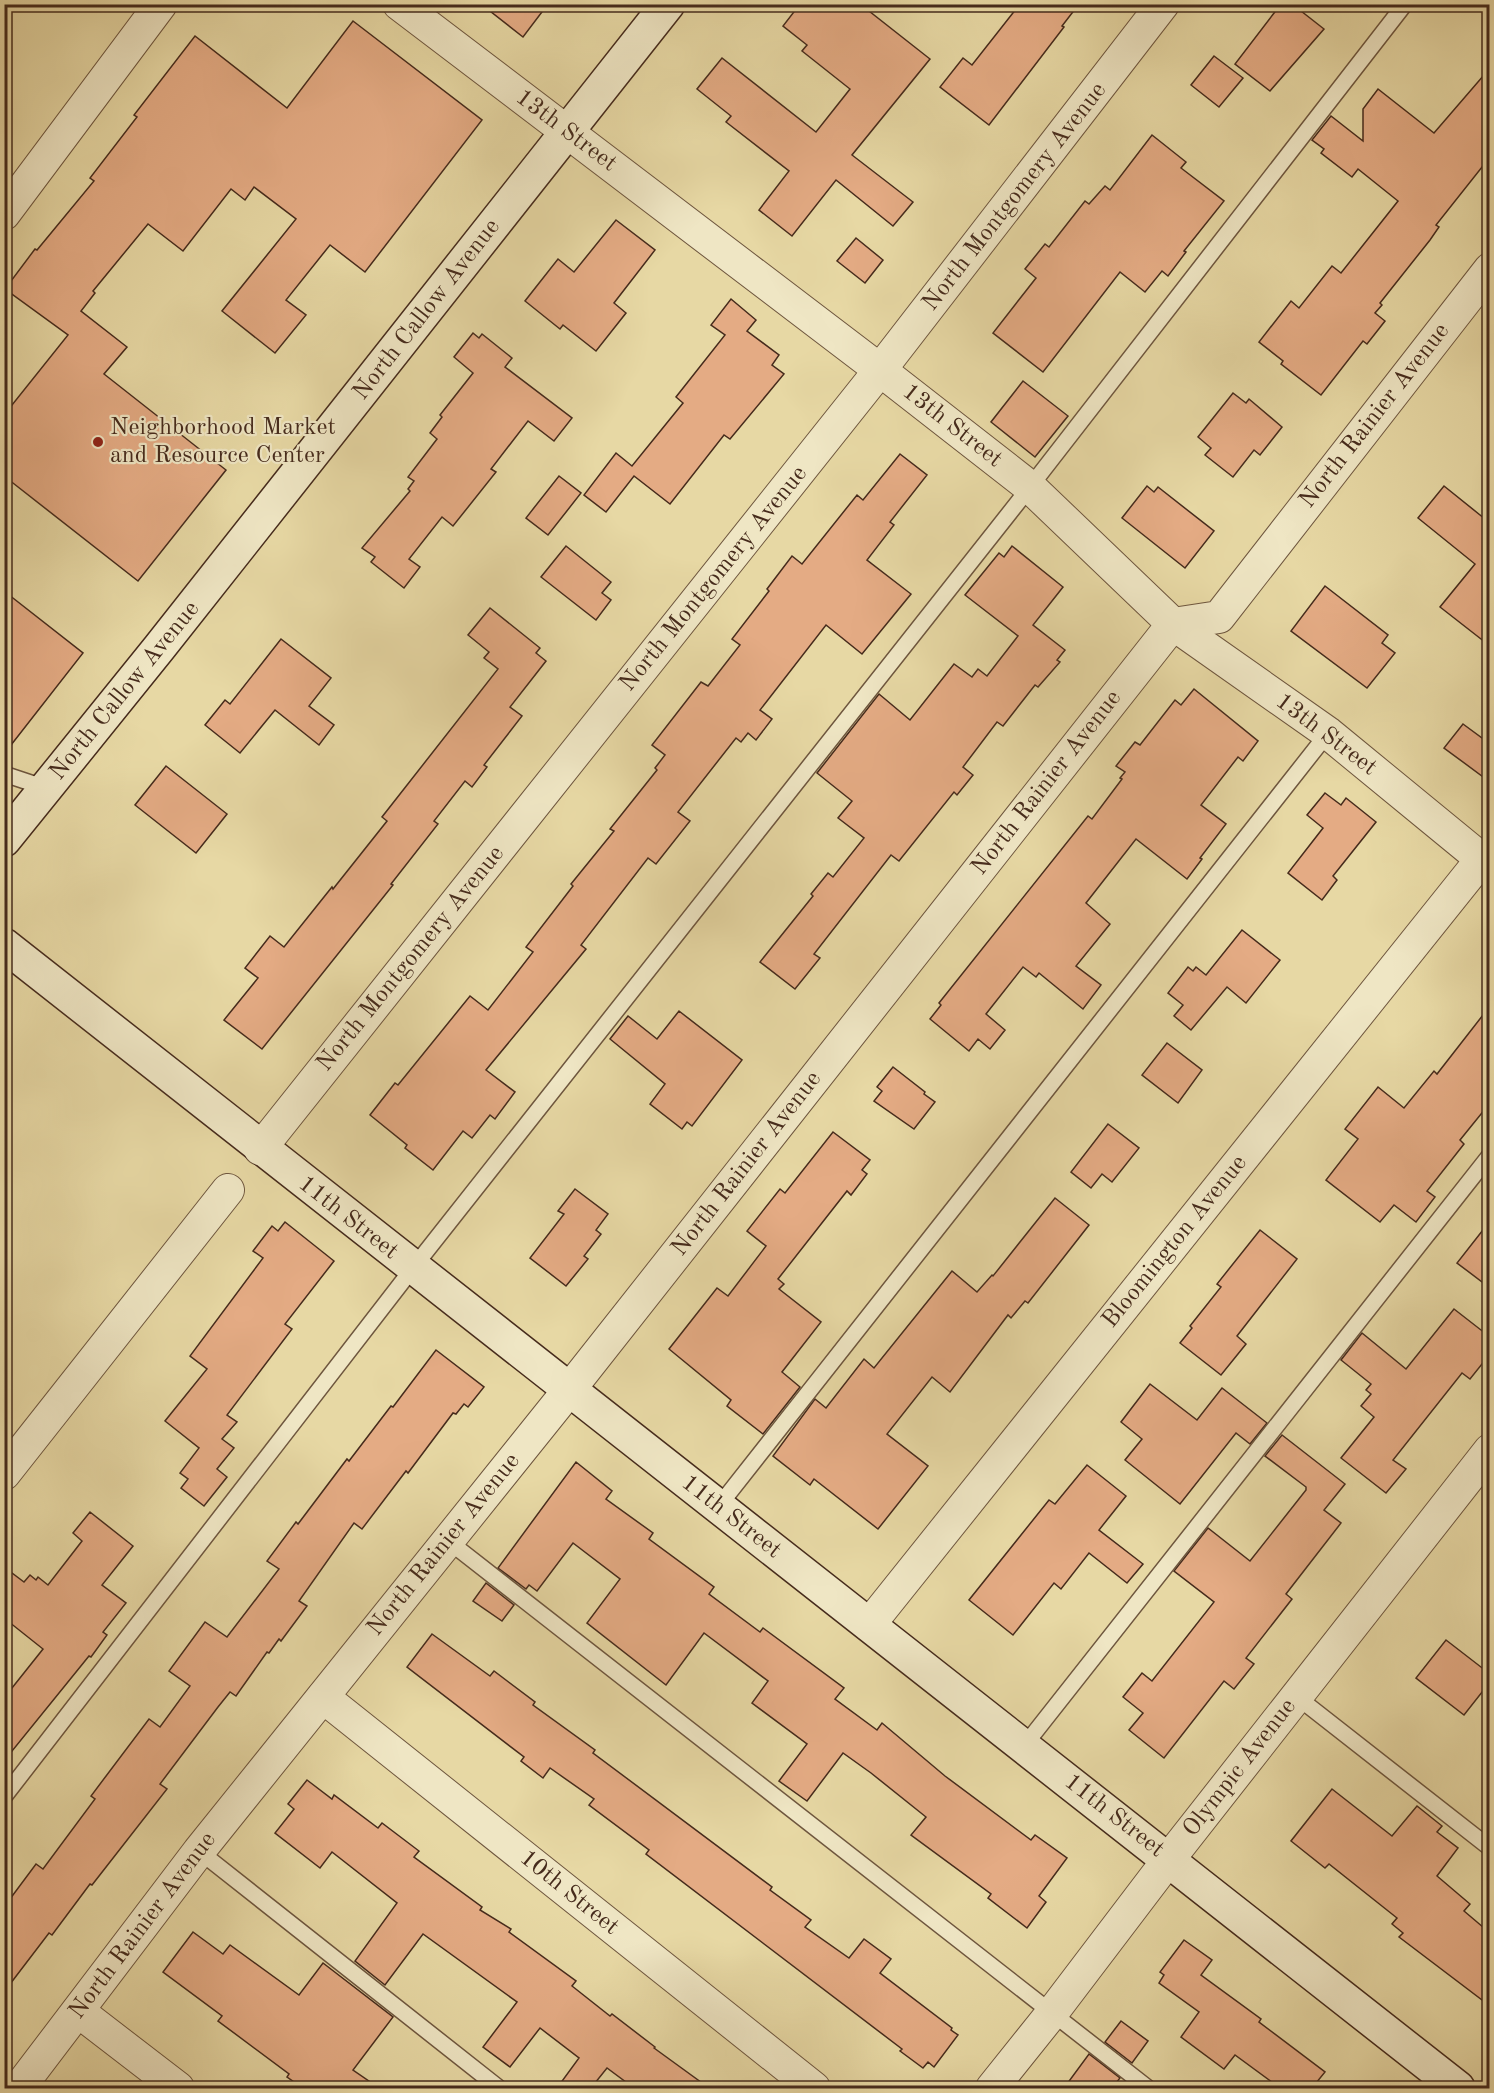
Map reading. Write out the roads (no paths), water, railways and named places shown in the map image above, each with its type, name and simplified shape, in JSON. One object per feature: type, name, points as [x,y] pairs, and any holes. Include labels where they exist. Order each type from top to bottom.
[{"type":"main road","name":"North Callow Avenue","points":[[4,840],[669,4]]},
{"type":"main road","name":"11th Street","points":[[4,945],[260,1149],[1169,1859],[1458,2088]]},
{"type":"street","points":[[4,214],[161,4]]},
{"type":"street","name":"North Montgomery Avenue","points":[[260,1149],[880,370],[1163,4]]},
{"type":"street","name":"13th Street","points":[[400,5],[1030,487],[1173,624],[1328,733],[1485,863]]},
{"type":"street","name":"North Rainier Avenue","points":[[19,2088],[199,1851],[569,1390],[1173,624],[1219,617],[1490,269]]},
{"type":"street","name":"Bloomington Avenue","points":[[869,1625],[1485,863]]},
{"type":"street","points":[[4,1474],[228,1190]]},
{"type":"street","name":"Olympic Avenue","points":[[992,2088],[1490,1450]]},
{"type":"street","name":"10th Street","points":[[323,1697],[814,2088]]},
{"type":"street","points":[[78,2011],[177,2088]]},
{"type":"lane","points":[[4,1797],[413,1268],[1030,487],[1405,4]]},
{"type":"lane","points":[[718,1506],[1328,733]]},
{"type":"lane","points":[[4,774],[46,788]]},
{"type":"lane","points":[[1024,1746],[1490,1155]]},
{"type":"lane","points":[[447,1540],[1148,2088]]},
{"type":"lane","points":[[1296,1696],[1490,1848]]},
{"type":"lane","points":[[199,1851],[499,2088]]},
{"type":"place","name":"Neighborhood Market and Resource Center","points":[[98,442]]}]
